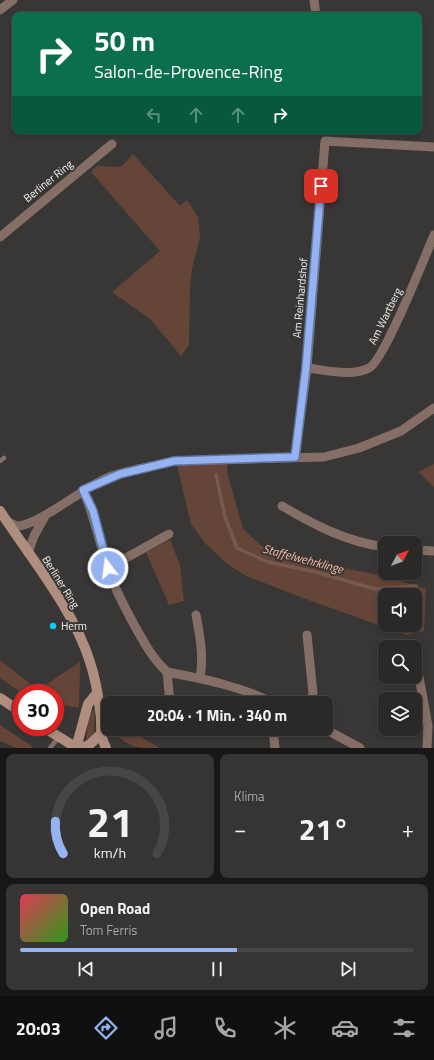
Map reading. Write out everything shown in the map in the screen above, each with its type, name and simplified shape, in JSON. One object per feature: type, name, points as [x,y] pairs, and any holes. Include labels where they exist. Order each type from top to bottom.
[{"type":"street","points":[[0,10],[13,0]]},
{"type":"street","points":[[314,0],[316,12]]},
{"type":"street","name":"Am Reinhardshof","points":[[295,457],[306,368],[325,141],[324,134]]},
{"type":"street","points":[[325,141],[434,147]]},
{"type":"street","name":"Berliner Ring","points":[[0,237],[112,144]]},
{"type":"street","name":"Am Wartberg","points":[[306,368],[355,373],[371,368],[389,340],[434,235]]},
{"type":"street","points":[[6,521],[17,526],[32,522],[46,515],[83,490],[120,474],[174,461],[324,457],[359,448],[401,431],[434,408]]},
{"type":"street","points":[[83,490],[93,511],[108,568],[117,592],[148,650],[157,663],[167,672],[200,678],[255,696]]},
{"type":"street","points":[[282,506],[316,526],[348,538],[378,545]]},
{"type":"street","name":"Berliner Ring","points":[[0,512],[61,603],[82,641],[90,663],[101,711],[100,734],[106,748]]},
{"type":"street","points":[[28,553],[34,536],[46,515]]},
{"type":"street","points":[[108,568],[169,534]]},
{"type":"street","points":[[422,550],[432,551]]},
{"type":"street","points":[[196,615],[202,646],[203,663],[200,678]]},
{"type":"street","points":[[307,635],[312,696]]},
{"type":"street","points":[[167,672],[169,696]]},
{"type":"street","points":[[420,684],[428,726],[427,748]]},
{"type":"street","points":[[76,748],[88,704],[96,694]]},
{"type":"street","points":[[0,698],[12,706]]},
{"type":"street","points":[[333,733],[360,748]]},
{"type":"street","points":[[59,737],[76,748],[88,746],[100,734]]},
{"type":"street","points":[[274,736],[276,748]]},
{"type":"lane","points":[[0,462],[4,458]]},
{"type":"lane","points":[[50,748],[59,737]]},
{"type":"shaded area","points":[[133,154],[180,206],[187,200],[198,217],[200,238],[192,268],[190,287],[189,345],[181,356],[150,319],[112,292],[160,251],[91,172],[97,166],[121,167]]},
{"type":"shaded area","points":[[228,459],[227,472],[243,529],[263,547],[300,560],[378,575],[378,580],[397,580],[426,589],[424,631],[422,631],[422,588],[378,588],[378,625],[246,576],[226,563],[205,543],[191,524],[176,461]]},
{"type":"shaded area","points":[[434,464],[434,487],[418,472]]},
{"type":"shaded area","points":[[170,540],[180,565],[184,601],[169,605],[146,552]]},
{"type":"shaded area","points":[[399,632],[420,632],[407,635]]},
{"type":"shaded area","points":[[0,660],[30,684],[12,684],[12,686],[0,678]]},
{"type":"shaded area","points":[[80,662],[79,708],[64,706],[64,684],[47,684]]},
{"type":"shaded area","points":[[93,709],[95,710],[94,733],[86,741],[88,720]]},
{"type":"shaded area","points":[[0,725],[12,733],[12,736],[16,736],[33,747],[17,748],[0,741]]},
{"type":"shaded area","points":[[119,736],[139,736],[160,748],[132,746]]},
{"type":"waterway","name":"Staffelwehrklinge","points":[[216,475],[225,517],[237,548],[268,562],[316,572],[375,589],[416,586]]},
{"type":"place","name":"Herm","points":[[53,626]]},
{"type":"route","points":[[108,568],[93,511],[83,490],[120,474],[152,465],[174,461],[295,457],[306,368],[321,186]]}]
